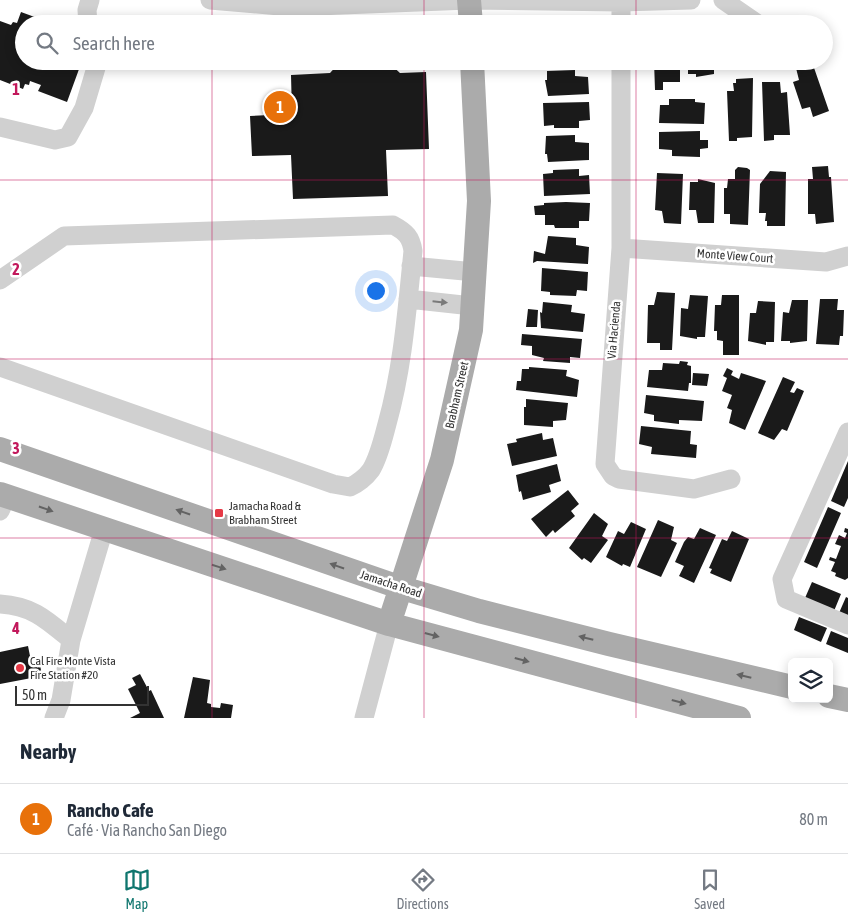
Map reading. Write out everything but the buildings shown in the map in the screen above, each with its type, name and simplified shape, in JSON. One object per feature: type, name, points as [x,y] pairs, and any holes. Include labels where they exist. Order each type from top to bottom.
[{"type":"main road","points":[[469,0],[470,15]]},
{"type":"main road","name":"Brabham Street","points":[[389,624],[399,587],[442,460],[471,330],[479,201],[472,70]]},
{"type":"main road","name":"Jamacha Road","points":[[0,449],[399,587],[609,644],[788,686]]},
{"type":"main road","points":[[2,500],[104,529],[389,624],[739,718]]},
{"type":"main road","points":[[833,697],[848,700]]},
{"type":"street","points":[[87,15],[90,0]]},
{"type":"street","points":[[210,0],[291,7],[469,0],[691,0]]},
{"type":"street","points":[[724,0],[745,15]]},
{"type":"street","points":[[621,1],[621,15]]},
{"type":"street","points":[[0,127],[55,140],[68,137],[84,108],[95,70]]},
{"type":"street","name":"Via Hacienda","points":[[621,70],[621,248],[604,457],[608,470],[619,479],[694,489],[730,479]]},
{"type":"street","points":[[0,280],[64,236],[393,225],[407,233],[413,251],[401,363],[384,438],[370,470],[361,480],[350,487],[333,484],[0,367]]},
{"type":"street","name":"Monte View Court","points":[[621,248],[826,262],[848,256]]},
{"type":"street","points":[[412,266],[475,272]]},
{"type":"street","points":[[408,299],[472,306]]},
{"type":"street","points":[[848,432],[782,579],[786,599],[848,625]]},
{"type":"street","points":[[54,718],[60,700],[71,640],[104,529]]},
{"type":"street","points":[[0,604],[18,605],[41,615],[71,640]]},
{"type":"street","name":"Brabham Street","points":[[364,718],[389,624]]},
{"type":"place","name":"Rancho Cafe","points":[[280,107]]},
{"type":"place","name":"Jamacha Road & Brabham Street","points":[[219,513]]},
{"type":"place","name":"Cal Fire Monte Vista Fire Station #20","points":[[20,668]]}]
